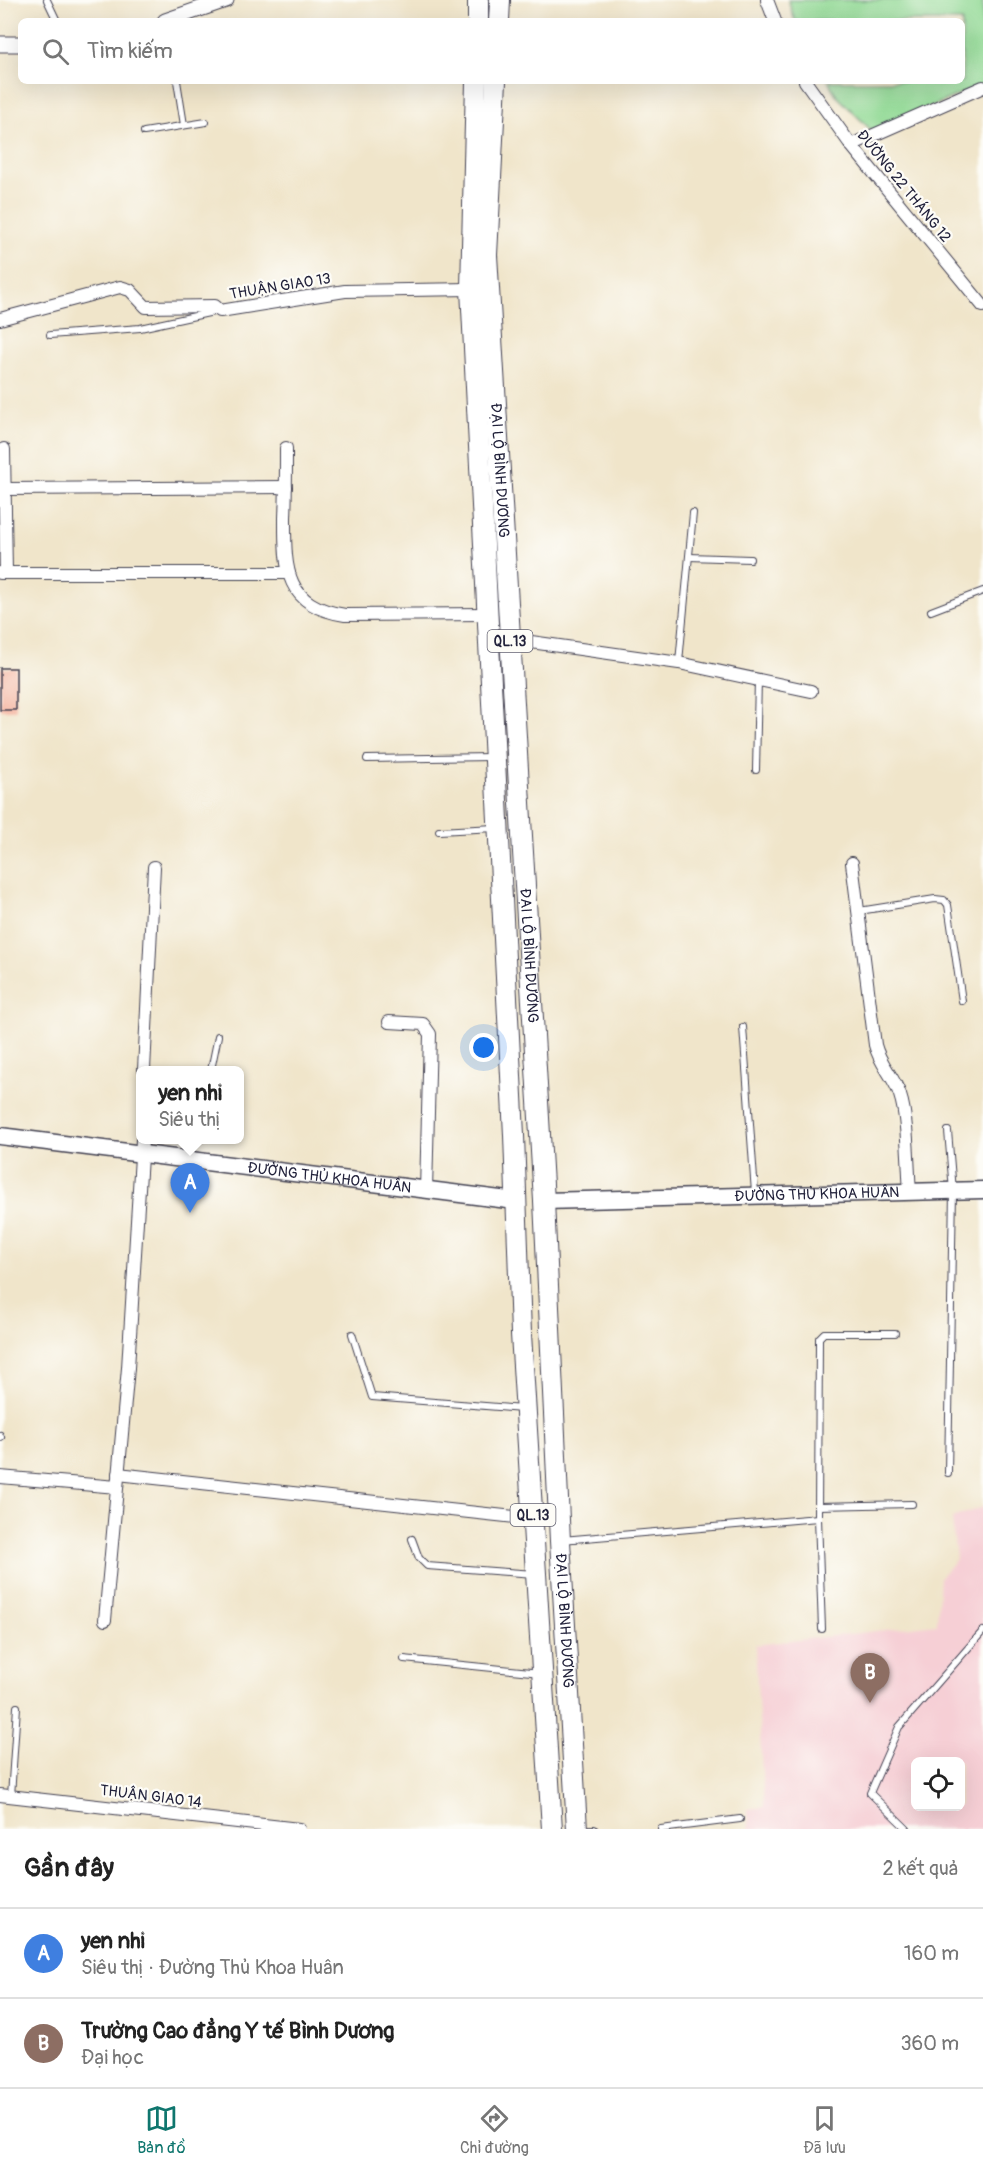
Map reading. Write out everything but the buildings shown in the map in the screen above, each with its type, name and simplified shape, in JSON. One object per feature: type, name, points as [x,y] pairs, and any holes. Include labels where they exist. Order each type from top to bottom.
[{"type":"highway","points":[[478,0],[478,18]]},
{"type":"highway","points":[[499,18],[500,0]]},
{"type":"highway","name":"ĐẠI LỘ BÌNH DƯƠNG","points":[[476,84],[471,289],[526,1409],[552,1829]]},
{"type":"highway","name":"ĐẠI LỘ BÌNH DƯƠNG","points":[[496,84],[487,255],[544,1202],[560,1541],[577,1829]]},
{"type":"highway","points":[[516,1200],[544,1202]]},
{"type":"main road","name":"ĐƯỜNG THỦ KHOA HUÂN","points":[[0,1136],[141,1146],[426,1191],[516,1200]]},
{"type":"main road","name":"ĐƯỜNG THỦ KHOA HUÂN","points":[[544,1202],[983,1191]]},
{"type":"street","points":[[175,18],[226,0]]},
{"type":"street","points":[[767,0],[774,18]]},
{"type":"street","points":[[0,44],[18,44]]},
{"type":"street","name":"ĐƯỜNG 22 THÁNG 12","points":[[807,84],[851,146],[983,306]]},
{"type":"street","points":[[851,146],[983,87]]},
{"type":"street","name":"THUẬN GIAO 13","points":[[0,319],[120,287],[130,290],[146,307],[215,306],[220,311],[345,291],[471,289]]},
{"type":"street","points":[[286,448],[287,573],[307,600],[334,614],[488,614]]},
{"type":"street","points":[[4,449],[3,573],[287,573]]},
{"type":"street","points":[[5,489],[286,487]]},
{"type":"street","points":[[510,639],[679,663],[812,690]]},
{"type":"street","points":[[852,862],[875,1045],[879,1061],[896,1082],[901,1098],[910,1193]]},
{"type":"street","points":[[144,1066],[154,867]]},
{"type":"street","points":[[389,1022],[423,1024],[430,1034],[426,1191]]},
{"type":"street","points":[[105,1620],[118,1480],[141,1146]]},
{"type":"street","points":[[0,1477],[118,1480],[533,1519]]},
{"type":"street","name":"THUẬN GIAO 14","points":[[6,1795],[299,1829]]},
{"type":"lane","points":[[47,0],[56,18]]},
{"type":"lane","points":[[177,84],[184,125]]},
{"type":"lane","points":[[144,132],[206,122]]},
{"type":"lane","points":[[50,335],[140,328],[220,311]]},
{"type":"lane","points":[[679,663],[693,513]]},
{"type":"lane","points":[[689,557],[750,560]]},
{"type":"lane","points":[[931,611],[983,591]]},
{"type":"lane","points":[[756,771],[758,680]]},
{"type":"lane","points":[[367,759],[495,756]]},
{"type":"lane","points":[[439,831],[499,828]]},
{"type":"lane","points":[[859,910],[935,899],[944,900],[948,905],[962,1001]]},
{"type":"lane","points":[[743,1027],[756,1197]]},
{"type":"lane","points":[[212,1066],[218,1036]]},
{"type":"lane","points":[[948,1131],[953,1191],[948,1473]]},
{"type":"lane","points":[[822,1629],[818,1518],[819,1338],[824,1333],[835,1331],[895,1333]]},
{"type":"lane","points":[[352,1334],[372,1397],[526,1409]]},
{"type":"lane","points":[[818,1506],[912,1504]]},
{"type":"lane","points":[[560,1541],[818,1518]]},
{"type":"lane","points":[[412,1539],[419,1558],[428,1566],[535,1574]]},
{"type":"lane","points":[[907,1829],[870,1793],[899,1727],[983,1631]]},
{"type":"lane","points":[[404,1659],[541,1673]]},
{"type":"lane","points":[[6,1795],[17,1707]]},
{"type":"lane","points":[[661,1829],[740,1819]]},
{"type":"lane","points":[[577,1829],[594,1829]]},
{"type":"shaded area","points":[[983,1507],[983,1829],[749,1829],[748,1809],[764,1807],[755,1645],[937,1624],[940,1577],[956,1559],[952,1518]]},
{"type":"green space","points":[[788,0],[983,0],[983,84],[873,132],[837,96],[830,84],[965,84],[965,18],[794,18]]},
{"type":"place","name":"yen nhi","points":[[190,1213]]},
{"type":"place","name":"Trường Cao đẳng Y tế Bình Dương","points":[[870,1703]]}]
